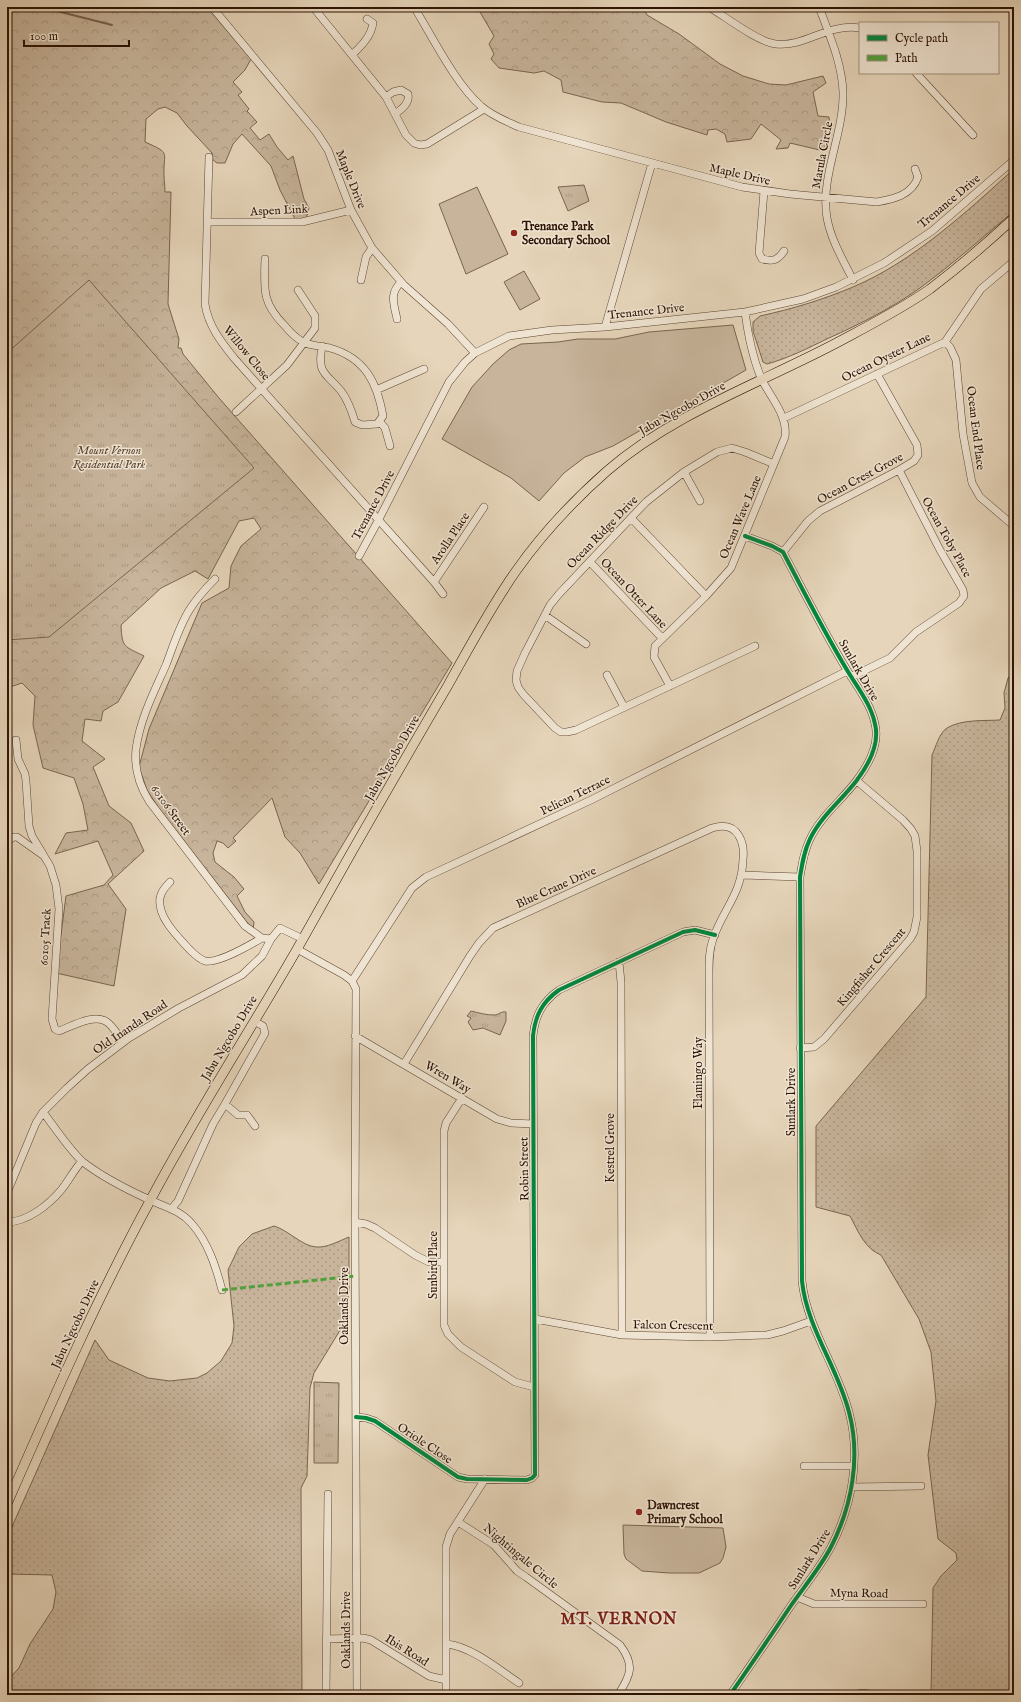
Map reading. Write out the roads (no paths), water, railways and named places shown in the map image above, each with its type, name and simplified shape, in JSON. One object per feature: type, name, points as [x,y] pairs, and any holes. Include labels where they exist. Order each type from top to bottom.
[{"type":"main road","name":"Jabu Ngcobo Drive","points":[[7,1504],[76,1348],[150,1200],[210,1094],[303,939],[490,612],[516,572],[544,534],[573,502],[609,469],[640,446],[673,424],[762,378],[839,342],[926,291],[977,251],[1014,218]]},
{"type":"street","name":"Maple Drive","points":[[212,7],[317,133],[328,150],[351,210],[372,248],[401,282],[448,324],[475,353]]},
{"type":"street","points":[[312,7],[386,96],[406,135],[414,143],[420,145],[427,144],[484,109]]},
{"type":"street","name":"Maple Drive","points":[[414,7],[467,92],[484,109],[500,119],[519,127],[764,192],[877,202],[896,198],[909,190],[918,177],[915,169]]},
{"type":"street","points":[[709,7],[756,36],[775,44],[795,42],[849,26],[859,28]]},
{"type":"street","name":"Marula Circle","points":[[819,7],[828,31],[840,74],[843,91],[842,114],[827,182],[827,217],[830,231],[853,280]]},
{"type":"street","points":[[352,55],[365,42],[372,28],[372,23],[367,20]]},
{"type":"street","points":[[917,74],[972,135]]},
{"type":"street","points":[[386,96],[401,90],[404,90],[408,94],[409,96],[407,103],[395,114]]},
{"type":"street","name":"Willow Close","points":[[209,157],[204,296],[206,314],[222,343],[378,521]]},
{"type":"street","name":"Trenance Drive","points":[[358,556],[378,521],[449,382],[465,362],[475,353],[509,336],[552,330],[605,327],[746,312],[803,299],[853,280],[884,263],[932,231],[1014,160]]},
{"type":"street","points":[[605,327],[652,163]]},
{"type":"street","points":[[764,192],[759,254],[762,259],[770,261],[779,258],[784,251]]},
{"type":"street","name":"Aspen Link","points":[[207,222],[302,222],[351,210]]},
{"type":"street","points":[[361,280],[366,257],[372,248]]},
{"type":"street","points":[[265,259],[264,281],[266,300],[273,314],[291,333],[305,343],[322,346],[344,352],[356,360],[372,378],[383,416],[380,422],[377,424],[362,425],[355,422],[350,407],[341,392],[329,380],[321,367],[322,346]]},
{"type":"street","name":"Ocean Oyster Lane","points":[[784,418],[945,342],[981,289],[1014,261]]},
{"type":"street","points":[[397,319],[393,292],[401,282]]},
{"type":"street","points":[[236,412],[287,365],[315,328],[315,316],[298,290]]},
{"type":"street","name":"Ocean Wave Lane","points":[[670,686],[654,657],[655,646],[706,596],[731,568],[785,437],[786,430],[784,418],[762,378],[753,355],[748,334],[746,312]]},
{"type":"street","name":"Ocean End Place","points":[[945,342],[950,347],[956,360],[963,434],[972,483],[980,497],[1014,526]]},
{"type":"street","points":[[376,390],[424,369]]},
{"type":"street","name":"Ocean Crest Grove","points":[[783,552],[808,521],[817,514],[914,461],[919,451],[917,446],[877,374]]},
{"type":"street","points":[[380,422],[385,428],[390,446]]},
{"type":"street","name":"Ocean Ridge Drive","points":[[755,646],[576,730],[561,732],[555,728],[523,694],[518,687],[516,680],[517,671],[546,616],[550,605],[654,495],[684,472],[717,452],[732,448],[774,464]]},
{"type":"street","name":"Ocean Toby Place","points":[[851,678],[890,658],[916,632],[954,607],[964,596],[964,592],[959,581],[940,550],[899,470]]},
{"type":"street","points":[[684,472],[700,500]]},
{"type":"street","name":"Arolla Place","points":[[434,582],[484,507]]},
{"type":"street","points":[[631,518],[706,596]]},
{"type":"street","name":"Arolla Place","points":[[378,521],[434,582],[443,594]]},
{"type":"street","points":[[745,536],[772,546],[783,552]]},
{"type":"street","name":"Sunlark Drive","points":[[730,1695],[830,1548],[844,1518],[852,1486],[854,1466],[853,1436],[849,1412],[840,1385],[811,1321],[803,1294],[800,1048],[800,877],[804,853],[815,829],[868,765],[872,756],[876,733],[870,708],[847,671],[783,552]]},
{"type":"street","name":"Ocean Otter Lane","points":[[590,562],[662,638]]},
{"type":"street","name":"60106 Street","points":[[215,579],[202,591],[189,611],[153,694],[140,731],[136,750],[137,773],[142,791],[149,801],[245,926],[262,938],[271,939]]},
{"type":"street","points":[[546,616],[586,644]]},
{"type":"street","name":"Pelican Terrace","points":[[352,981],[412,888],[426,877],[591,800],[847,671]]},
{"type":"street","points":[[607,675],[624,707]]},
{"type":"street","points":[[16,740],[18,759],[26,781],[29,826],[32,836],[44,856]]},
{"type":"street","name":"Kingfisher Crescent","points":[[800,1048],[814,1047],[824,1039],[910,939],[916,925],[917,855],[915,836],[912,829],[903,820],[856,781]]},
{"type":"street","name":"Blue Crane Drive","points":[[404,1064],[479,943],[493,928],[716,827],[722,826],[732,828],[740,838],[743,854],[742,875]]},
{"type":"street","name":"60105 Track","points":[[7,841],[17,837],[44,856],[50,866],[56,885],[59,910],[52,1019],[55,1029],[59,1031],[92,1019],[102,1020],[107,1022],[113,1028],[123,1042]]},
{"type":"street","points":[[742,875],[800,877]]},
{"type":"street","name":"Flamingo Way","points":[[710,1337],[709,973],[711,947],[715,935],[737,891],[742,875]]},
{"type":"street","points":[[170,882],[163,890],[160,897],[162,912],[174,933],[199,958],[204,961],[212,961],[234,953],[262,938]]},
{"type":"street","points":[[271,939],[280,928],[303,939]]},
{"type":"street","name":"Robin Street","points":[[485,1479],[527,1480],[532,1478],[534,1475],[535,1319],[533,1036],[534,1023],[538,1012],[550,997],[559,990],[683,932],[695,930],[715,935]]},
{"type":"street","name":"Old Inanda Road","points":[[7,1193],[36,1123],[43,1112],[77,1078],[123,1042],[179,1008],[242,975],[262,956],[271,939]]},
{"type":"street","points":[[297,949],[352,981]]},
{"type":"street","name":"Kestrel Grove","points":[[619,962],[621,982],[622,1335]]},
{"type":"street","name":"Oaklands Drive","points":[[352,981],[356,989],[355,1222],[357,1695]]},
{"type":"street","points":[[172,1208],[178,1201],[212,1124],[265,1033],[263,1026],[254,1021]]},
{"type":"street","name":"Wren Way","points":[[355,1036],[497,1119],[504,1122],[533,1124]]},
{"type":"street","name":"Sunbird Place","points":[[462,1098],[446,1123],[444,1131],[444,1325],[448,1334],[461,1346],[515,1382],[534,1387]]},
{"type":"street","points":[[225,1104],[238,1114],[247,1115],[255,1126]]},
{"type":"street","points":[[43,1112],[82,1162],[150,1200],[172,1208],[192,1224],[201,1236],[212,1259],[222,1290]]},
{"type":"street","points":[[7,1222],[16,1222],[31,1215],[55,1197],[82,1162]]},
{"type":"street","points":[[355,1222],[366,1224],[375,1228],[415,1255],[429,1262],[444,1262]]},
{"type":"street","name":"Falcon Crescent","points":[[535,1319],[622,1335],[710,1337],[767,1335],[811,1321]]},
{"type":"street","name":"Oriole Close","points":[[356,1417],[375,1421],[458,1477],[467,1479],[485,1479]]},
{"type":"street","points":[[804,1466],[854,1466]]},
{"type":"street","points":[[446,1695],[446,1547],[450,1534],[485,1479]]},
{"type":"street","points":[[852,1486],[921,1486]]},
{"type":"street","points":[[326,1695],[328,1494]]},
{"type":"street","name":"Nightingale Circle","points":[[458,1522],[494,1545],[517,1571],[620,1645],[627,1653],[630,1662],[630,1671],[627,1682],[618,1695]]},
{"type":"street","name":"Myna Road","points":[[797,1597],[814,1604],[923,1604]]},
{"type":"street","name":"Ibis Road","points":[[326,1639],[371,1640],[429,1676],[446,1680]]},
{"type":"street","points":[[447,1644],[459,1645],[519,1683]]},
{"type":"street","points":[[854,1695],[861,1693],[880,1695]]},
{"type":"waterway","points":[[41,7],[112,25]]},
{"type":"place","name":"Trenance Park Secondary School","points":[[514,233]]},
{"type":"place","name":"Dawncrest Primary School","points":[[639,1512]]},
{"type":"district","name":"MT. VERNON","points":[[619,1618]]},
{"type":"park label","name":"Mount Vernon Residential Park","points":[[109,457]]}]
